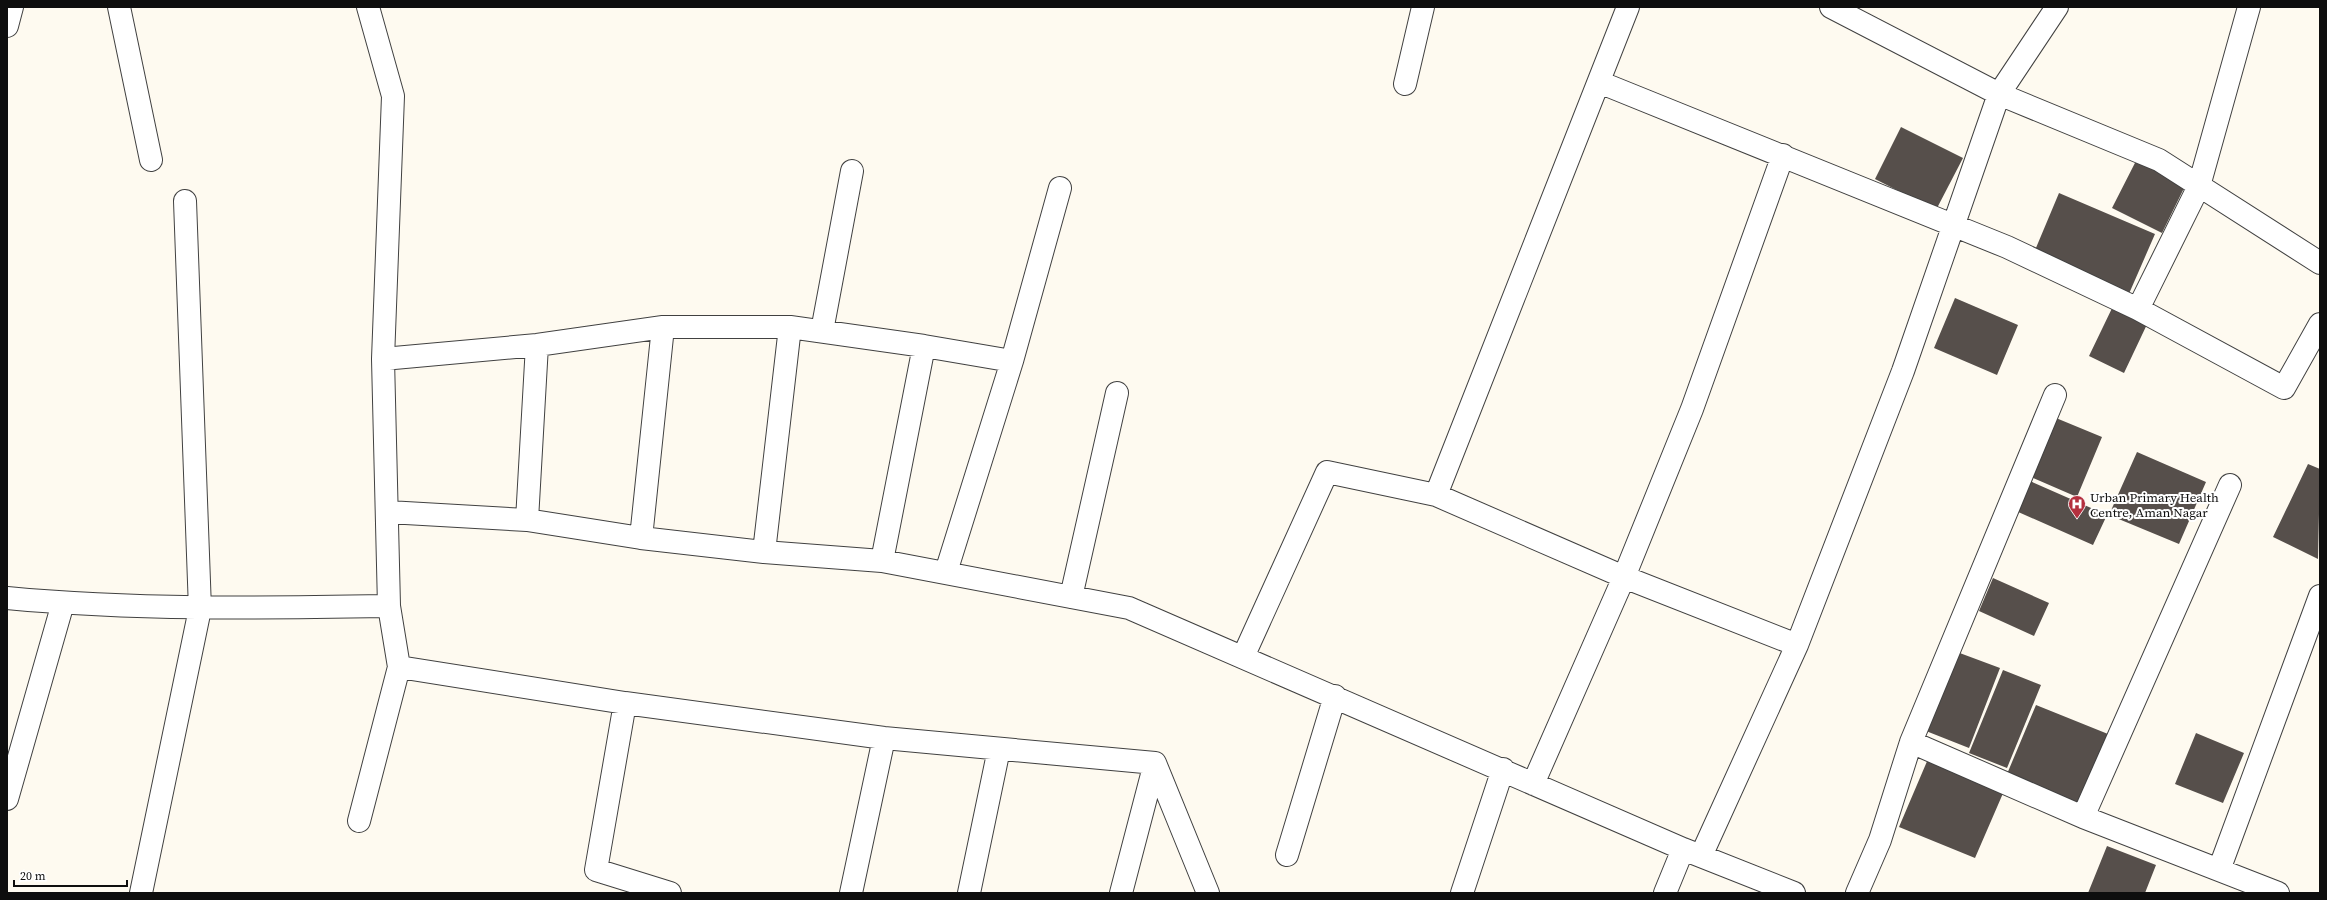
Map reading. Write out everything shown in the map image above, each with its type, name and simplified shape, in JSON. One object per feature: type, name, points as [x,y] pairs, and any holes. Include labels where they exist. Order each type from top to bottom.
[{"type":"street","points":[[7,26],[12,7]]},
{"type":"street","points":[[119,7],[151,160]]},
{"type":"street","points":[[359,821],[399,667],[389,606],[388,512],[383,359],[393,96],[368,7]]},
{"type":"street","points":[[1405,84],[1423,7]]},
{"type":"street","points":[[1436,495],[1628,7]]},
{"type":"street","points":[[1831,7],[1999,94],[2159,160],[2320,263]]},
{"type":"street","points":[[1665,893],[1692,852],[1797,645],[1903,371],[1999,94],[2057,7]]},
{"type":"street","points":[[2138,309],[2199,186],[2249,7]]},
{"type":"street","points":[[1599,82],[2007,247],[2138,309],[2284,388],[2320,324]]},
{"type":"street","points":[[1533,784],[1624,577],[1692,409],[1782,155]]},
{"type":"street","points":[[822,331],[852,171]]},
{"type":"street","points":[[946,572],[1012,361],[1060,188]]},
{"type":"street","points":[[141,893],[200,609],[185,201]]},
{"type":"street","points":[[383,359],[537,345],[663,327],[790,327],[924,346],[1012,361]]},
{"type":"street","points":[[642,538],[663,327]]},
{"type":"street","points":[[764,552],[790,327]]},
{"type":"street","points":[[527,520],[537,345]]},
{"type":"street","points":[[882,561],[924,346]]},
{"type":"street","points":[[1071,597],[1117,393]]},
{"type":"street","points":[[1857,893],[1880,840],[1911,742],[2055,395]]},
{"type":"street","points":[[1242,657],[1327,472],[1436,495],[1624,577],[1797,645]]},
{"type":"street","points":[[2083,817],[2230,485]]},
{"type":"street","points":[[388,512],[527,520],[642,538],[764,552],[882,561],[1129,608],[1503,769],[1533,784],[1692,852],[1794,893]]},
{"type":"street","points":[[2219,870],[2320,596]]},
{"type":"street","points":[[7,598],[63,603],[200,609],[389,606]]},
{"type":"street","points":[[7,799],[63,603]]},
{"type":"street","points":[[399,667],[625,703],[884,738],[1155,763]]},
{"type":"street","points":[[1287,855],[1335,696]]},
{"type":"street","points":[[625,703],[596,870],[670,893]]},
{"type":"street","points":[[851,893],[884,738]]},
{"type":"street","points":[[1911,742],[2083,817],[2278,893]]},
{"type":"street","points":[[969,893],[998,749]]},
{"type":"street","points":[[1121,893],[1155,763]]},
{"type":"street","points":[[1155,763],[1208,893]]},
{"type":"street","points":[[1462,893],[1503,769]]},
{"type":"building","points":[[1901,127],[1963,158],[1936,210],[1875,179]]},
{"type":"building","points":[[2138,157],[2187,182],[2162,233],[2112,208]]},
{"type":"building","points":[[2059,193],[2155,234],[2128,296],[2033,255]]},
{"type":"building","points":[[1955,298],[2018,325],[1997,375],[1934,348]]},
{"type":"building","points":[[2115,302],[2150,318],[2124,373],[2089,356]]},
{"type":"building","points":[[2056,418],[2102,437],[2077,497],[2031,477]]},
{"type":"building","points":[[2137,452],[2206,482],[2179,544],[2109,515]]},
{"type":"building","points":[[2308,464],[2320,469],[2318,559],[2273,537]]},
{"type":"building","points":[[2030,481],[2107,515],[2093,545],[2016,511]]},
{"type":"building","points":[[1993,578],[2049,603],[2034,636],[1979,611]]},
{"type":"building","points":[[1957,652],[2000,668],[1969,748],[1926,731]]},
{"type":"building","points":[[2003,670],[2041,685],[2007,768],[1969,753]]},
{"type":"building","points":[[2036,705],[2108,734],[2079,804],[2007,774]]},
{"type":"building","points":[[2196,733],[2244,753],[2223,803],[2175,784]]},
{"type":"building","points":[[1928,759],[2004,791],[1975,858],[1899,827]]},
{"type":"building","points":[[2107,846],[2156,865],[2145,893],[2088,893]]},
{"type":"place","name":"Urban Primary Health Centre, Aman Nagar","points":[[2077,519]]}]
